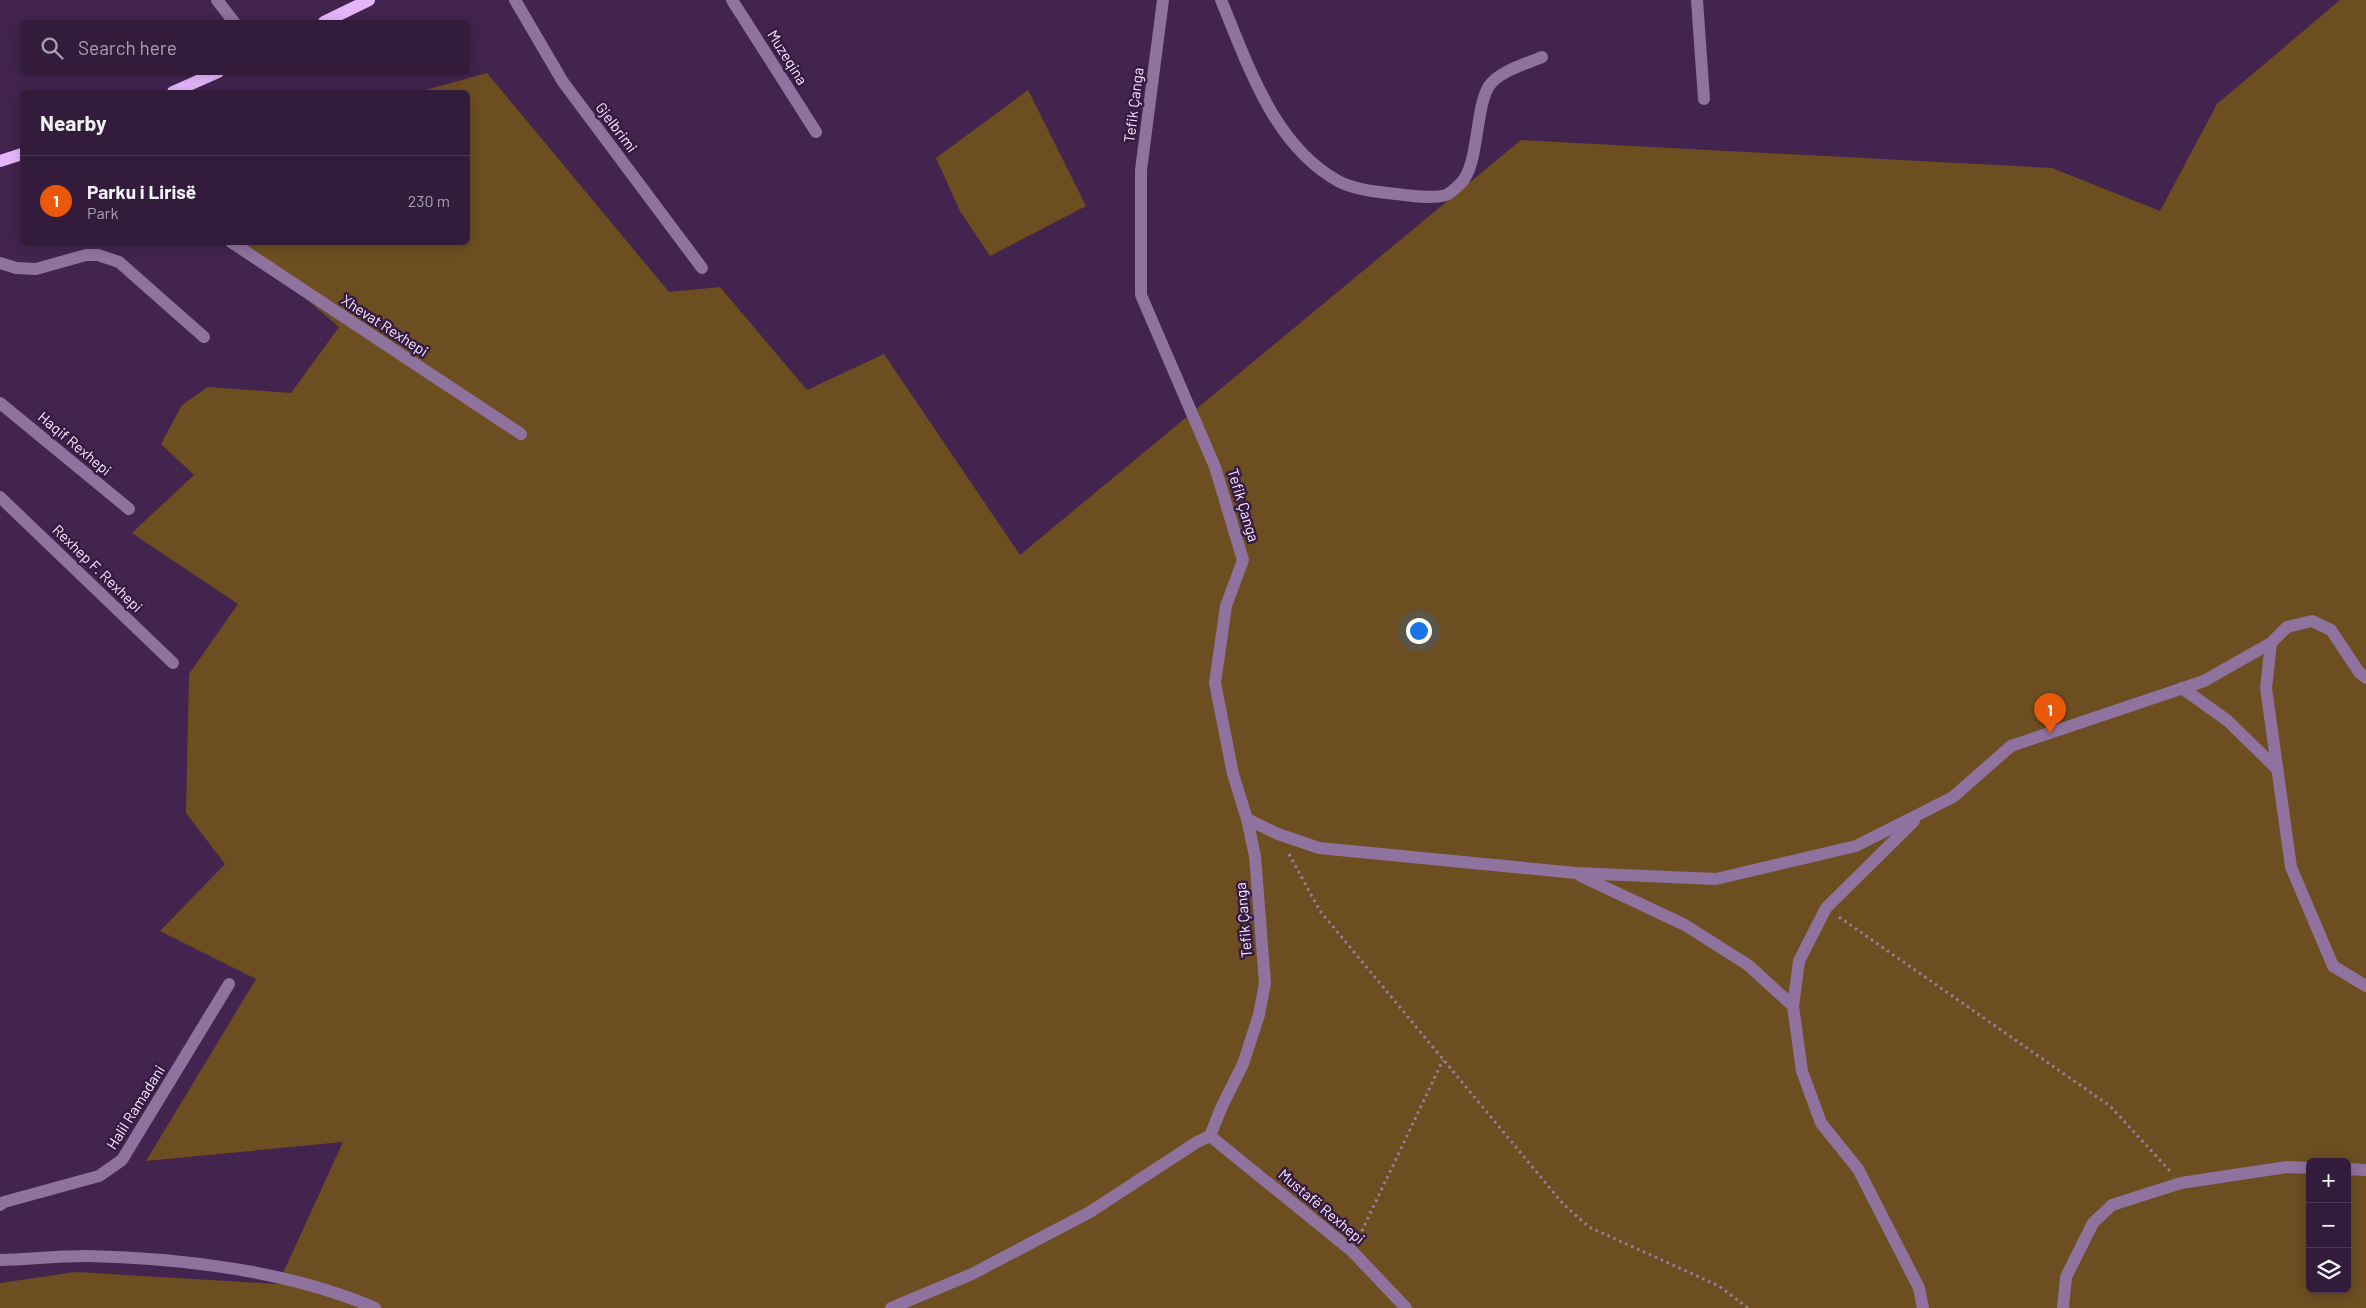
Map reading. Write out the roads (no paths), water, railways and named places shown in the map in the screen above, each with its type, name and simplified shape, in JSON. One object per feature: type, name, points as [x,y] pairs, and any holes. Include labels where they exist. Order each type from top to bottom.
[{"type":"main road","points":[[328,20],[369,0]]},
{"type":"main road","points":[[178,90],[211,75]]},
{"type":"main road","points":[[0,162],[20,155]]},
{"type":"street","points":[[217,0],[232,20]]},
{"type":"street","name":"Gjelbrimi","points":[[514,0],[563,82],[702,268]]},
{"type":"street","name":"Muzeqina","points":[[732,0],[816,132]]},
{"type":"street","name":"Tefik Çanga","points":[[1164,0],[1141,170],[1141,295],[1216,467],[1243,560],[1226,606],[1216,683],[1233,774],[1247,819],[1255,856],[1265,983],[1259,1015],[1243,1064],[1222,1106],[1210,1136]]},
{"type":"street","points":[[1220,0],[1256,84],[1285,133],[1310,160],[1339,181],[1374,192],[1414,196],[1447,195],[1463,182],[1472,158],[1483,102],[1489,85],[1502,74],[1542,56]]},
{"type":"street","points":[[1697,0],[1704,99]]},
{"type":"street","name":"Xhevat Rexhepi","points":[[237,245],[521,434]]},
{"type":"street","points":[[0,263],[16,268],[36,269],[86,255],[98,255],[119,262],[204,336]]},
{"type":"street","name":"Haqif Rexhepi","points":[[0,403],[129,509]]},
{"type":"street","name":"Rexhep F. Rexhepi","points":[[0,497],[173,663]]},
{"type":"street","points":[[1247,819],[1278,834],[1318,848],[1576,873],[1716,879],[1856,846],[1953,797],[2011,746],[2204,681],[2271,642],[2286,627],[2312,620],[2331,630],[2366,678]]},
{"type":"street","points":[[2271,642],[2266,688],[2276,768],[2292,867],[2333,966],[2366,986]]},
{"type":"street","points":[[2182,688],[2228,721],[2276,768]]},
{"type":"street","points":[[1922,812],[1826,908],[1799,961],[1793,1006],[1802,1071],[1821,1124],[1858,1169],[1919,1288],[1923,1308]]},
{"type":"street","points":[[1576,873],[1685,924],[1748,965],[1793,1006]]},
{"type":"street","name":"Halil Ramadani","points":[[0,1205],[4,1202],[99,1176],[122,1160],[229,984]]},
{"type":"street","points":[[891,1308],[972,1274],[1090,1212],[1197,1142],[1210,1136]]},
{"type":"street","name":"Mustafë Rexhepi","points":[[1210,1136],[1352,1251],[1406,1308]]},
{"type":"street","points":[[2063,1308],[2066,1277],[2093,1223],[2112,1205],[2181,1183],[2287,1167],[2306,1168]]},
{"type":"street","points":[[2351,1170],[2366,1170]]},
{"type":"street","points":[[0,1260],[88,1256],[197,1264],[306,1284],[375,1308]]},
{"type":"place","name":"Parku i Lirisë","points":[[2050,734]]}]
